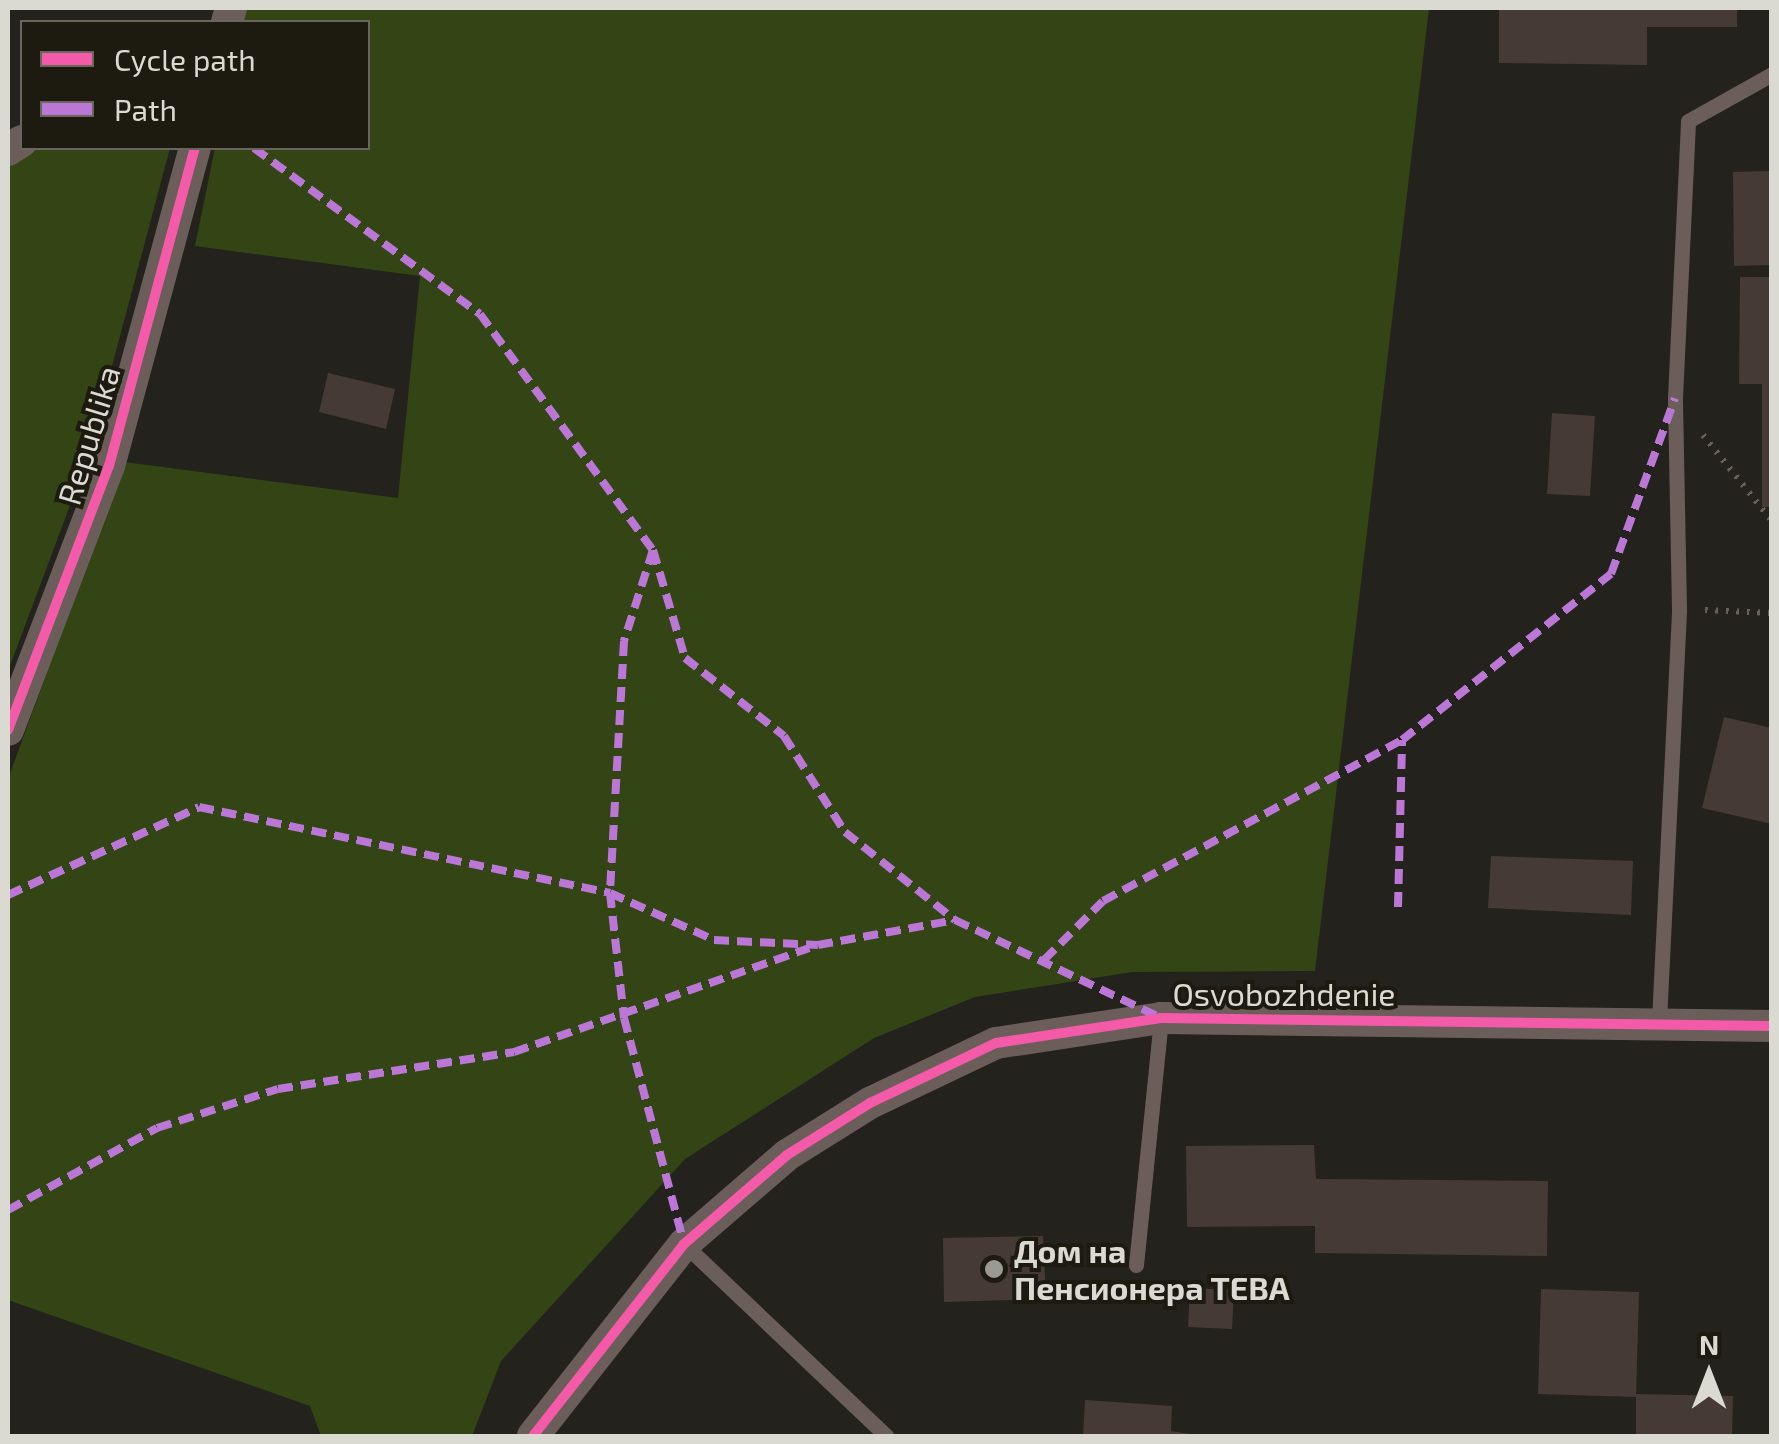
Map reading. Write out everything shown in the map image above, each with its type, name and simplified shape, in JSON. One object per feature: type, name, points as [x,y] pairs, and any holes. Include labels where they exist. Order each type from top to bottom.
[{"type":"street","name":"Republika","points":[[8,730],[109,466],[194,150]]},
{"type":"street","name":"Osvobozhdenie","points":[[534,1436],[542,1418],[684,1244],[787,1156],[870,1103],[996,1043],[1161,1018],[1659,1021],[1772,1026]]},
{"type":"lane","points":[[1659,1021],[1679,609],[1675,398],[1688,121],[1772,74]]},
{"type":"lane","points":[[1136,1265],[1161,1018]]},
{"type":"lane","points":[[684,1244],[886,1436]]},
{"type":"path","points":[[1675,398],[1769,516]]},
{"type":"path","points":[[1679,609],[1772,612]]},
{"type":"green space","points":[[247,8],[1429,8],[1315,971],[1132,972],[975,997],[874,1038],[685,1159],[501,1361],[472,1436],[321,1436],[310,1406],[8,1300],[8,779],[124,462],[398,498],[420,276],[195,246],[215,150],[370,150],[370,20],[244,20]]},
{"type":"green space","points":[[34,150],[169,150],[87,460],[8,671],[8,165]]},
{"type":"building","points":[[1499,8],[1737,8],[1737,27],[1647,27],[1647,65],[1499,63]]},
{"type":"building","points":[[1772,171],[1772,265],[1734,266],[1733,172]]},
{"type":"building","points":[[1740,277],[1772,277],[1772,507],[1762,507],[1762,384],[1739,384]]},
{"type":"building","points":[[328,373],[395,389],[386,429],[319,412]]},
{"type":"building","points":[[1552,413],[1595,416],[1590,496],[1547,494]]},
{"type":"building","points":[[1724,717],[1772,728],[1772,824],[1702,808]]},
{"type":"building","points":[[1491,856],[1633,861],[1631,915],[1488,908]]},
{"type":"building","points":[[1314,1145],[1316,1179],[1548,1181],[1547,1256],[1315,1253],[1315,1226],[1187,1227],[1186,1146]]},
{"type":"building","name":"Дом на Пенсионера ТЕВА","points":[[1043,1236],[1046,1299],[944,1302],[943,1238]]},
{"type":"building","points":[[1190,1288],[1234,1290],[1232,1329],[1188,1327]]},
{"type":"building","points":[[1541,1289],[1639,1292],[1636,1397],[1538,1394]]},
{"type":"building","points":[[1636,1394],[1733,1396],[1732,1436],[1636,1436]]},
{"type":"building","points":[[1085,1400],[1172,1406],[1171,1431],[1204,1436],[1083,1436]]},
{"type":"marked path","points":[[257,150],[480,314],[653,550],[685,658],[784,736],[845,832],[955,920],[1157,1016]]},
{"type":"marked path","points":[[1044,960],[1103,901],[1402,740],[1611,574],[1675,398]]},
{"type":"marked path","points":[[653,550],[624,641],[610,893],[624,1018],[684,1244]]},
{"type":"marked path","points":[[1398,907],[1402,740]]},
{"type":"marked path","points":[[8,895],[199,807],[610,893],[714,940],[818,945],[955,920]]},
{"type":"marked path","points":[[8,1210],[157,1128],[278,1089],[514,1052],[809,948]]},
{"type":"cycle path","points":[[8,730],[109,466],[194,150]]},
{"type":"cycle path","points":[[533,1436],[684,1244],[787,1155],[870,1103],[996,1043],[1161,1018],[1772,1026]]},
{"type":"place","name":"Дом на Пенсионера ТЕВА","points":[[994,1269]]}]
